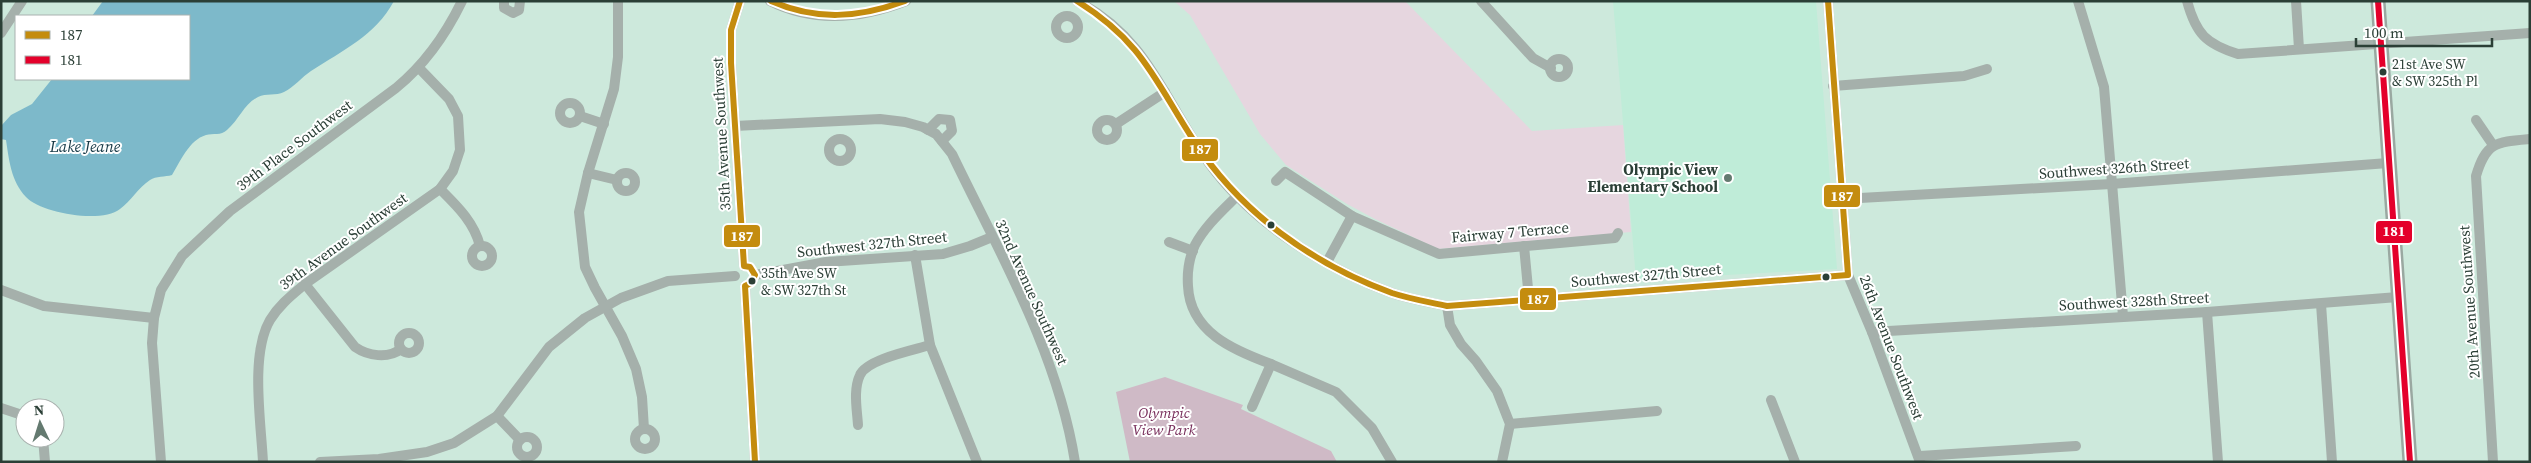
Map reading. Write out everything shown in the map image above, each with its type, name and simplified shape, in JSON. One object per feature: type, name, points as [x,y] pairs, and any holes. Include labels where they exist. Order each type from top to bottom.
[{"type":"main road","points":[[2378,1],[2410,462]]},
{"type":"street","points":[[1,33],[22,1]]},
{"type":"street","name":"39th Place Southwest","points":[[161,462],[152,343],[154,318],[161,290],[182,256],[205,232],[230,211],[396,88],[419,68],[448,26],[462,1]]},
{"type":"street","points":[[503,1],[506,11],[513,13],[519,10],[520,1]]},
{"type":"street","points":[[618,1],[618,57],[614,89],[588,173],[580,212],[582,246],[585,266],[622,336],[636,369],[642,398],[644,429]]},
{"type":"street","name":"35th Avenue Southwest","points":[[740,1],[731,30],[744,266]]},
{"type":"street","points":[[770,1],[804,13],[821,16],[849,16],[880,11],[906,1]]},
{"type":"street","points":[[1070,16],[1076,1]]},
{"type":"street","name":"Southwest 327th Street","points":[[1076,1],[1100,13],[1138,49],[1209,164],[1237,196],[1286,238],[1327,262],[1392,293],[1447,306],[1848,275]]},
{"type":"street","points":[[1481,1],[1533,58],[1551,68]]},
{"type":"street","name":"26th Avenue Southwest","points":[[1828,1],[1848,275],[1872,332],[1920,459]]},
{"type":"street","points":[[2078,1],[2104,87],[2108,117],[2111,184],[2123,316]]},
{"type":"street","points":[[2187,1],[2190,13],[2200,34],[2217,47],[2238,54],[2530,33]]},
{"type":"street","points":[[2296,1],[2299,49]]},
{"type":"street","name":"39th Avenue Southwest","points":[[263,462],[258,367],[262,340],[270,320],[277,309],[305,284],[440,189],[453,171],[459,157],[461,139],[459,121],[449,99],[419,68]]},
{"type":"street","points":[[1833,86],[1964,76],[1987,69]]},
{"type":"street","points":[[1116,124],[1165,92]]},
{"type":"street","points":[[580,116],[604,124]]},
{"type":"street","points":[[735,126],[880,119],[905,122],[936,135],[952,131],[950,120],[939,119],[936,135]]},
{"type":"street","points":[[2476,120],[2493,145],[2503,141],[2530,139]]},
{"type":"street","points":[[838,121],[839,139]]},
{"type":"street","name":"32nd Avenue Southwest","points":[[936,135],[952,154],[1018,292],[1055,383],[1075,462]]},
{"type":"street","name":"20th Avenue Southwest","points":[[2493,145],[2485,152],[2476,176],[2493,462]]},
{"type":"street","name":"Southwest 326th Street","points":[[1842,199],[2111,184],[2388,163]]},
{"type":"street","name":"Fairway 7 Terrace","points":[[1276,181],[1285,172],[1352,216],[1439,254],[1615,238],[1618,233]]},
{"type":"street","points":[[588,173],[617,180]]},
{"type":"street","points":[[440,189],[467,218],[480,246]]},
{"type":"street","points":[[1237,196],[1211,223],[1193,251],[1188,267],[1187,281],[1189,300],[1196,318],[1205,328],[1239,352],[1336,392],[1372,428],[1392,462]]},
{"type":"street","points":[[1327,262],[1352,216]]},
{"type":"street","name":"Southwest 327th Street","points":[[755,275],[826,262],[943,254],[992,237]]},
{"type":"street","points":[[1169,242],[1193,251]]},
{"type":"street","points":[[1524,246],[1529,300]]},
{"type":"street","points":[[915,255],[930,344],[977,462]]},
{"type":"street","points":[[744,266],[752,269],[755,275],[751,284],[745,286],[739,284],[735,276],[737,270],[744,266]]},
{"type":"street","points":[[320,462],[379,459],[427,452],[454,443],[496,416],[549,347],[585,318],[621,298],[668,281],[735,276]]},
{"type":"street","points":[[305,284],[354,347],[361,351],[379,355],[396,352],[401,349]]},
{"type":"street","points":[[745,286],[755,462]]},
{"type":"street","points":[[3,291],[44,306],[154,318]]},
{"type":"street","name":"Southwest 328th Street","points":[[1872,332],[2207,312],[2398,297]]},
{"type":"street","points":[[2321,304],[2332,462]]},
{"type":"street","points":[[1447,306],[1450,325],[1460,344],[1476,361],[1496,391],[1510,424],[1502,462]]},
{"type":"street","points":[[2207,312],[2218,462]]},
{"type":"street","points":[[858,425],[856,390],[864,369],[873,363],[930,344]]},
{"type":"street","points":[[1252,407],[1271,364]]},
{"type":"street","points":[[1772,400],[1795,462]]},
{"type":"street","points":[[1,408],[15,413]]},
{"type":"street","points":[[1510,424],[1657,411]]},
{"type":"street","points":[[496,416],[520,440]]},
{"type":"street","points":[[1920,459],[2076,446]]},
{"type":"street","points":[[44,448],[45,462]]},
{"type":"shaded area","points":[[1174,1],[1405,1],[1532,131],[1623,125],[1631,232],[1438,249],[1375,219],[1347,204],[1286,165],[1260,134],[1190,15]]},
{"type":"shaded area","name":"Olympic View Elementary School","points":[[1613,1],[1816,1],[1837,269],[1636,280]]},
{"type":"green space","name":"Olympic View Park","points":[[1165,377],[1243,405],[1241,409],[1331,451],[1337,462],[1130,462],[1116,392]]},
{"type":"water","name":"Lake Jeane","points":[[103,1],[394,1],[378,24],[346,49],[311,71],[284,92],[261,96],[253,100],[225,132],[206,135],[200,138],[190,146],[172,175],[150,180],[120,209],[99,216],[86,216],[72,215],[44,208],[26,197],[14,177],[6,140],[1,139],[1,126],[11,115],[32,104],[51,80],[190,80],[190,15],[93,15]]},
{"type":"transit line","name":"187","points":[[740,1],[731,30],[731,63],[744,266],[750,267],[755,275],[751,283],[745,286],[755,462]]},
{"type":"transit line","name":"187","points":[[771,1],[804,12],[838,15],[871,11],[905,1]]},
{"type":"transit line","name":"187","points":[[1077,1],[1099,16],[1133,47],[1213,167],[1256,213],[1307,251],[1362,281],[1392,293],[1447,306],[1848,275],[1828,1]]},
{"type":"transit line","name":"181","points":[[2378,1],[2410,462]]},
{"type":"place","name":"21st Ave SW & SW 325th Pl","points":[[2383,72]]},
{"type":"place","name":"Olympic View Elementary School","points":[[1728,178]]},
{"type":"place","name":"35th Ave SW & SW 327th St","points":[[752,281]]}]
